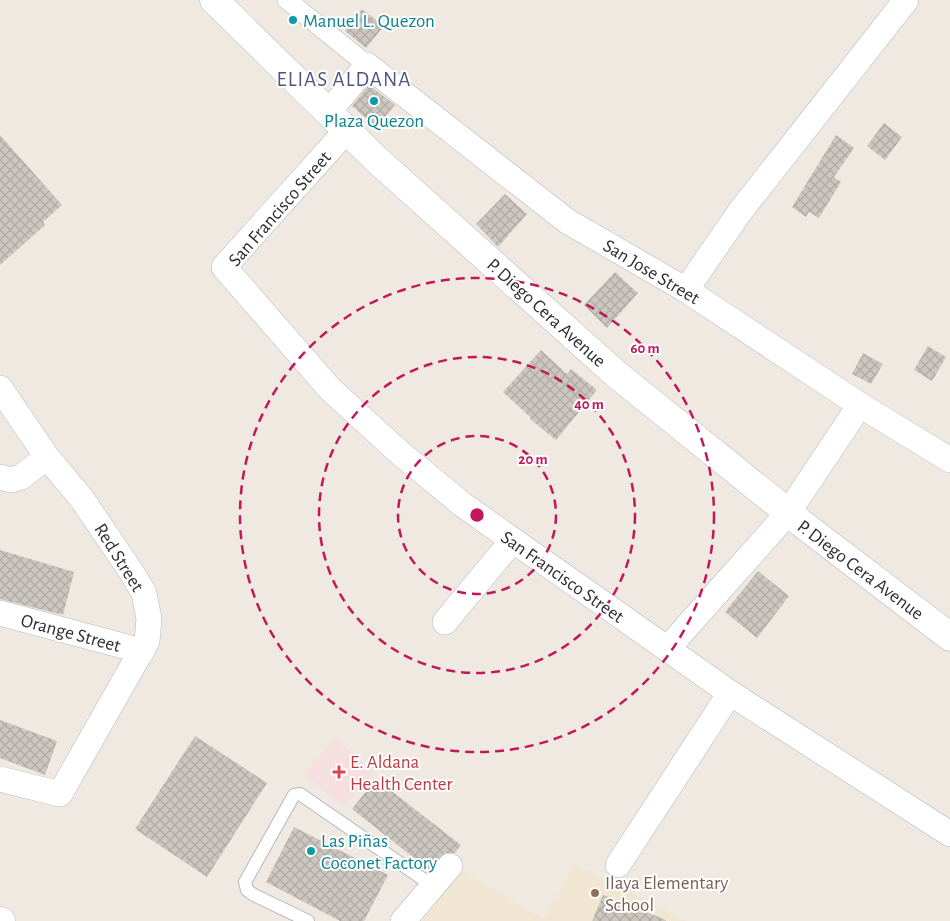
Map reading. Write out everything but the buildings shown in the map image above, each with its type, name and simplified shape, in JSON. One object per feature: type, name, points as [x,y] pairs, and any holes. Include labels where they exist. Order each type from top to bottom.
[{"type":"main road","name":"P. Diego Cera Avenue","points":[[214,0],[377,160],[616,374],[788,513],[950,637]]},
{"type":"street","points":[[287,0],[367,65],[338,121]]},
{"type":"street","points":[[686,290],[739,213],[906,0]]},
{"type":"street","name":"San Jose Street","points":[[367,65],[567,221],[686,290],[860,405],[950,460]]},
{"type":"street","name":"San Francisco Street","points":[[338,121],[224,267],[330,389],[400,453],[463,505],[730,693],[950,834]]},
{"type":"street","name":"Red Street","points":[[0,388],[47,457],[82,499],[130,570],[144,593],[149,619],[147,641],[142,651],[60,794],[0,779]]},
{"type":"street","points":[[667,649],[788,513],[860,405]]},
{"type":"street","points":[[0,477],[11,480],[21,477],[47,457]]},
{"type":"street","points":[[445,622],[512,541]]},
{"type":"street","name":"Orange Street","points":[[0,613],[142,651]]},
{"type":"street","points":[[618,865],[730,693]]},
{"type":"street","points":[[404,921],[450,866]]},
{"type":"lane","points":[[308,921],[254,895],[246,890],[245,882],[294,795],[300,794],[433,886]]},
{"type":"shaded area","name":"E. Aldana Health Center","points":[[335,739],[372,771],[343,806],[305,774]]},
{"type":"shaded area","name":"Ilaya Elementary School","points":[[575,864],[687,921],[423,921],[456,867],[543,919]]},
{"type":"place","name":"Manuel L. Quezon","points":[[293,20]]},
{"type":"place","name":"Plaza Quezon","points":[[374,101]]},
{"type":"place","name":"E. Aldana Health Center","points":[[339,772]]},
{"type":"place","name":"Las Piñas Coconet Factory","points":[[311,851]]},
{"type":"place","name":"Ilaya Elementary School","points":[[595,893]]},
{"type":"district","name":"ELIAS ALDANA","points":[[344,79]]}]
